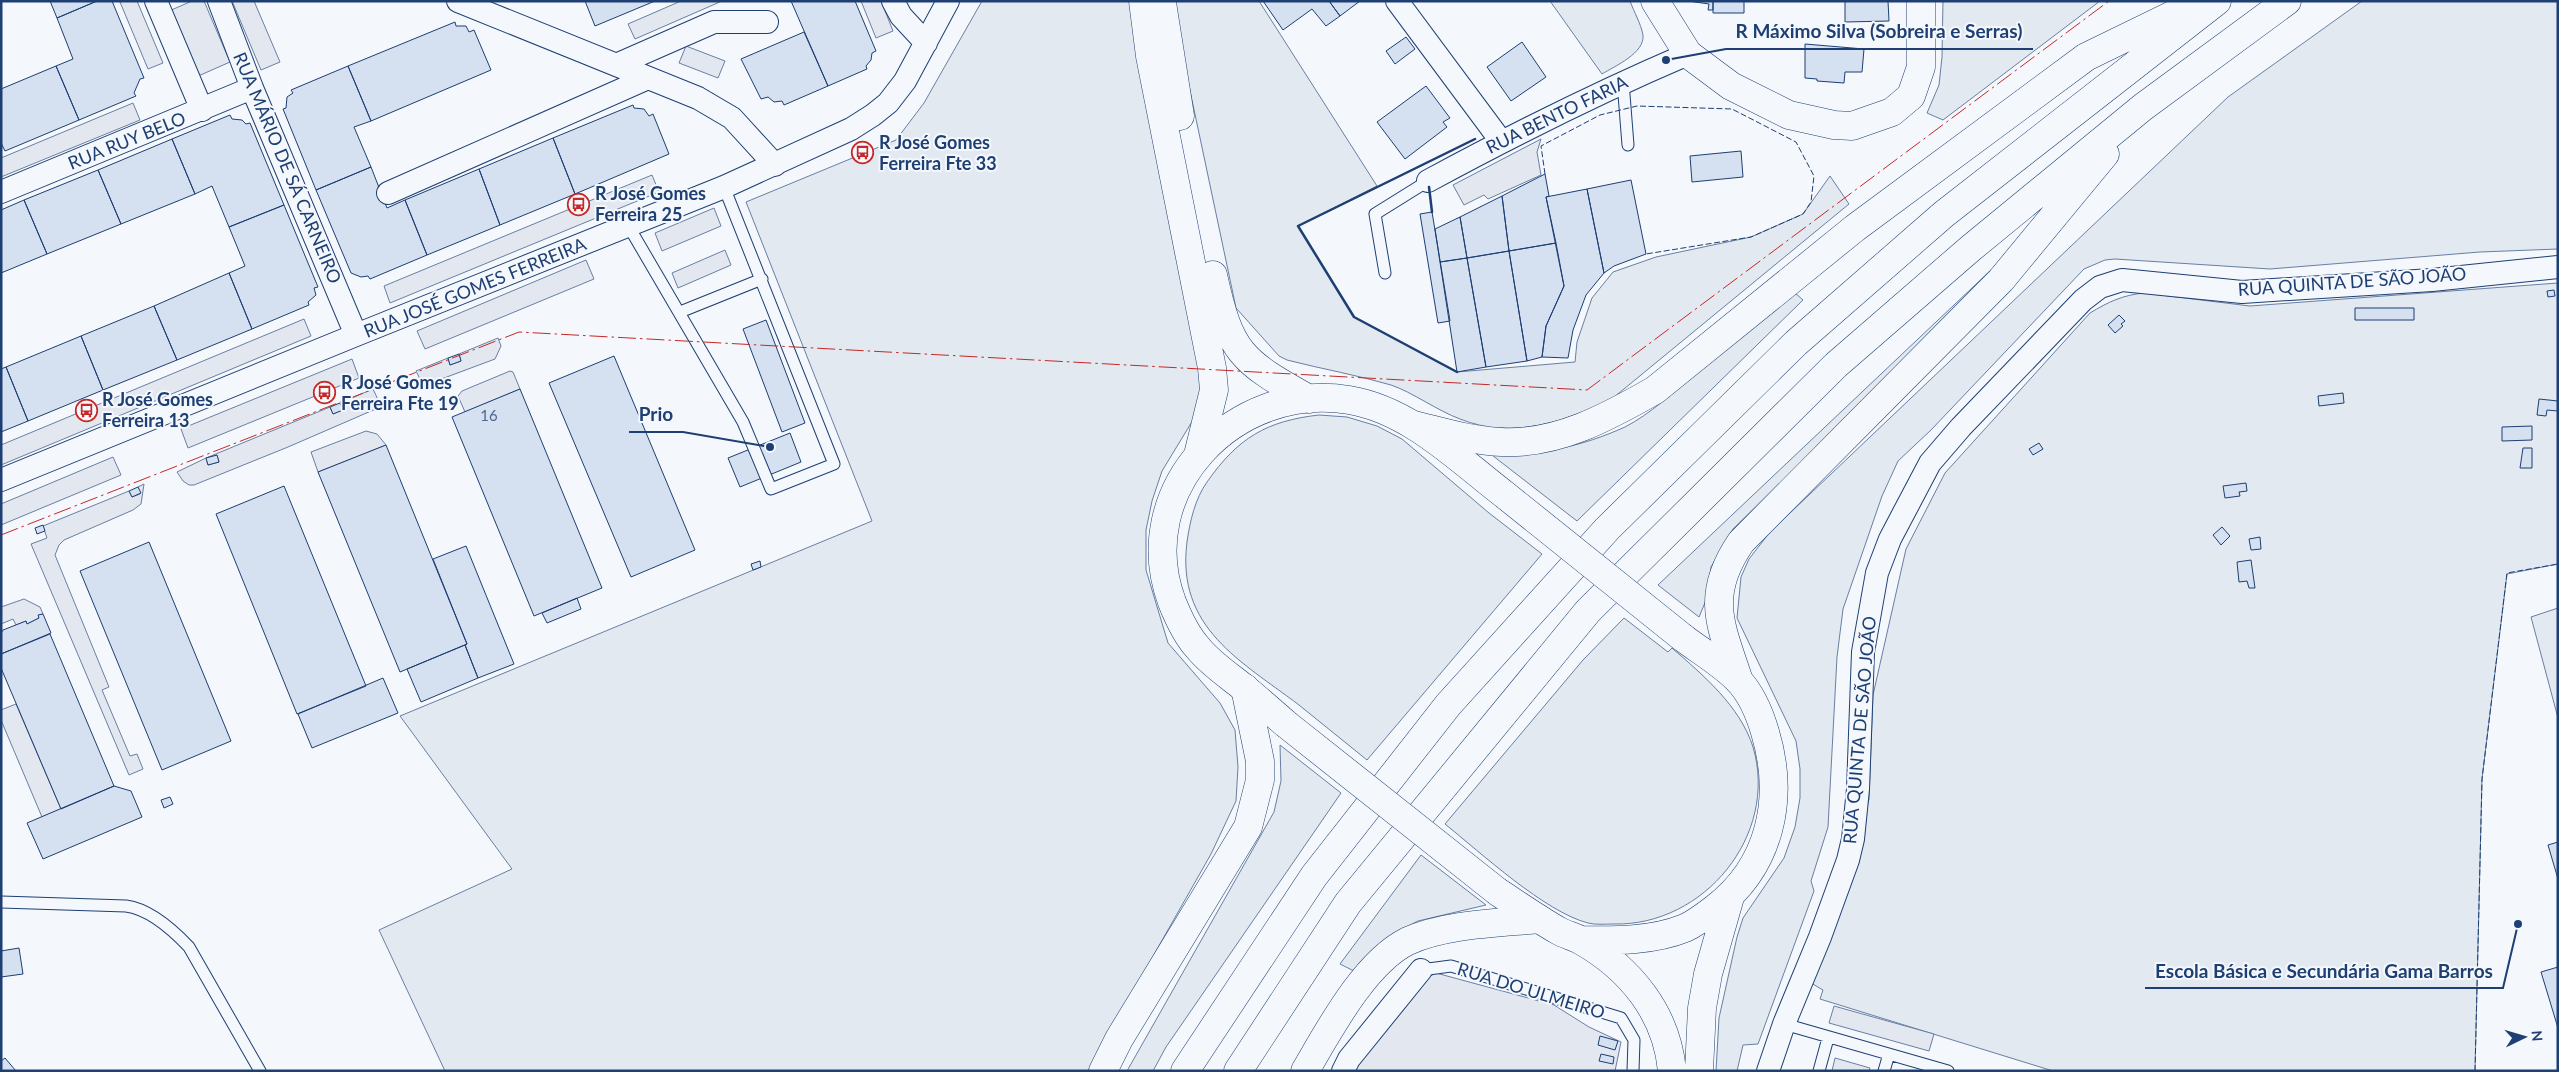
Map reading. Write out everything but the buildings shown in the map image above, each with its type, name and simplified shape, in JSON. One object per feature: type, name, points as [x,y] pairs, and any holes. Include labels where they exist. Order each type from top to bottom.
[{"type":"main road","points":[[1143,1],[1150,56],[1212,368],[1214,390],[1198,454],[1172,499],[1166,522],[1163,545],[1165,568],[1172,601],[1197,648],[1286,724],[1498,892],[1539,919],[1580,940],[1626,974],[1642,990],[1664,1030],[1671,1054],[1672,1071]]},
{"type":"main road","points":[[1162,1],[1185,146],[1220,309],[1227,329],[1235,344],[1248,360],[1266,375],[1309,399]]},
{"type":"main road","points":[[1655,1],[1688,54],[1731,86],[1789,115],[1815,122],[1852,126],[1892,112],[1910,96],[1921,66],[1921,1]]},
{"type":"main road","points":[[1198,454],[1241,418],[1278,402],[1309,399],[1349,400],[1371,406],[1414,425],[1471,438],[1502,442],[1561,434],[1620,410],[1655,390],[1854,228],[2086,57],[2200,1]]},
{"type":"main road","points":[[1186,1071],[1314,876],[1448,705],[1607,529],[1796,343],[1944,214],[2217,1]]},
{"type":"main road","points":[[1238,1071],[1348,902],[1588,611],[1836,365],[1971,248],[2143,107],[2287,1]]},
{"type":"main road","points":[[1580,940],[1634,939],[1685,928],[1730,897],[1753,867],[1764,844],[1774,808],[1774,764],[1762,720],[1739,681],[1721,626],[1717,606],[1724,573],[1741,542],[2001,280],[2143,107]]},
{"type":"main road","points":[[1414,425],[1506,495],[1739,681]]},
{"type":"main road","points":[[1103,1071],[1119,1039],[1248,827],[1260,780],[1257,740],[1244,688]]},
{"type":"main road","points":[[1699,1071],[1702,1008],[1708,974],[1730,897]]},
{"type":"main road","points":[[1305,1071],[1346,1002],[1372,971],[1407,942],[1421,936],[1457,928],[1539,919]]},
{"type":"street","points":[[156,1],[202,110]]},
{"type":"street","name":"RUA MÁRIO DE SÁ CARNEIRO","points":[[219,1],[252,88],[356,334]]},
{"type":"street","points":[[458,1],[698,98],[732,118],[776,165]]},
{"type":"street","points":[[893,1],[901,16],[926,43]]},
{"type":"street","name":"RUA JOSÉ GOMES FERREIRA","points":[[1,480],[356,334],[724,188],[851,129],[873,116],[888,103],[905,81],[948,1]]},
{"type":"street","points":[[1397,1],[1501,141]]},
{"type":"street","points":[[616,65],[714,22],[768,22]]},
{"type":"street","name":"RUA BENTO FARIA","points":[[1428,181],[1501,141],[1622,82],[1688,54]]},
{"type":"street","points":[[388,193],[648,78]]},
{"type":"street","name":"RUA RUY BELO","points":[[1,192],[252,88]]},
{"type":"street","name":"RUA QUINTA DE SÃO JOÃO","points":[[1768,1071],[1784,1024],[1820,937],[1848,860],[1853,839],[1858,789],[1863,652],[1877,573],[1890,539],[1930,463],[1961,427],[2083,300],[2100,287],[2122,280],[2242,292],[2432,280],[2558,267]]},
{"type":"street","name":"RUA DO ULMEIRO","points":[[1343,1071],[1349,1059],[1421,970]]},
{"type":"lane","points":[[1622,82],[1628,145]]},
{"type":"lane","points":[[1385,273],[1374,214],[1428,181]]},
{"type":"lane","points":[[629,227],[680,312],[742,422],[771,489],[825,468],[834,464],[762,279],[724,188]]},
{"type":"lane","points":[[680,312],[762,279]]},
{"type":"lane","points":[[1,902],[126,906],[144,911],[178,935],[189,946],[260,1071]]},
{"type":"lane","name":"RUA DO ULMEIRO","points":[[1421,970],[1451,966],[1621,1018],[1634,1040],[1633,1071]]},
{"type":"lane","points":[[1784,1024],[1948,1071]]},
{"type":"lane","points":[[1819,1071],[1828,1038]]},
{"type":"lane","points":[[1884,1071],[1889,1054]]},
{"type":"shaded area","points":[[137,1],[163,63],[148,69],[120,2]]},
{"type":"shaded area","points":[[192,1],[204,1],[230,62],[196,77],[169,11]]},
{"type":"shaded area","points":[[232,1],[254,1],[280,62],[261,70]]},
{"type":"shaded area","points":[[681,1],[722,1],[635,39],[628,24]]},
{"type":"shaded area","points":[[861,1],[881,1],[893,31],[876,38]]},
{"type":"shaded area","points":[[982,1],[1132,1],[1204,382],[1193,420],[1162,471],[1152,501],[1146,530],[1146,570],[1168,643],[1220,703],[1235,730],[1238,767],[1236,801],[1211,854],[1088,1071],[445,1071],[379,930],[512,869],[400,716],[872,521],[746,202],[896,140],[924,103]]},
{"type":"shaded area","points":[[1173,1],[1259,1],[1377,186],[1298,226],[1354,317],[1457,372],[1575,362],[1577,342],[1592,298],[1613,272],[1656,257],[1751,237],[1803,214],[1830,176],[1849,204],[1613,398],[1558,421],[1519,428],[1499,428],[1460,419],[1391,385],[1287,360],[1279,356],[1236,308],[1174,15]]},
{"type":"shaded area","points":[[1550,1],[1630,1],[1642,31],[1642,42],[1639,48],[1628,58],[1602,74]]},
{"type":"shaded area","points":[[1943,1],[2100,1],[1943,120],[1927,113],[1939,85],[1942,57]]},
{"type":"shaded area","points":[[2362,1],[2558,1],[2558,249],[2480,252],[2270,269],[2115,259],[2105,260],[2084,269],[1931,430],[1898,461],[1882,496],[1843,609],[1837,657],[1828,827],[1811,881],[1814,891],[1758,1044],[1743,1045],[1737,1071],[1716,1071],[1719,1018],[1737,937],[1743,918],[1784,858],[1795,827],[1800,798],[1800,769],[1796,741],[1737,618],[1741,577],[1749,559],[1770,532],[2228,97]]},
{"type":"shaded area","points":[[686,46],[725,61],[718,78],[679,63]]},
{"type":"shaded area","points":[[133,103],[140,120],[1,177],[1,158]]},
{"type":"shaded area","points":[[1541,139],[1537,152],[1541,175],[1488,199],[1484,195],[1464,205],[1453,185]]},
{"type":"shaded area","points":[[652,175],[659,192],[390,303],[384,286]]},
{"type":"shaded area","points":[[714,208],[721,226],[662,251],[655,233]]},
{"type":"shaded area","points":[[725,250],[731,265],[678,288],[672,273]]},
{"type":"shaded area","points":[[586,260],[594,279],[425,349],[417,331]]},
{"type":"shaded area","points":[[2003,266],[1733,529],[1711,567],[1707,598],[1699,617],[1658,585],[1992,269]]},
{"type":"shaded area","points":[[2558,283],[2558,564],[2507,574],[2482,779],[2475,1071],[2053,1071],[1820,999],[1823,990],[1811,983],[1847,888],[1869,799],[1873,695],[1906,549],[1945,473],[2090,313],[2129,295],[2144,293],[2250,306]]},
{"type":"shaded area","points":[[1794,292],[1803,300],[1577,521],[1488,452],[1523,453],[1558,449],[1592,440],[1625,427],[1661,403]]},
{"type":"shaded area","points":[[304,319],[311,336],[1,465],[1,445]]},
{"type":"shaded area","points":[[498,338],[501,346],[495,359],[428,384],[422,383],[416,371],[448,358],[450,365],[461,361],[459,354]]},
{"type":"shaded area","points":[[352,359],[359,378],[188,448],[181,429]]},
{"type":"shaded area","points":[[510,371],[513,372],[520,389],[465,412],[458,396],[462,391]]},
{"type":"shaded area","points":[[373,389],[381,406],[288,447],[194,485],[189,485],[183,481],[177,472],[206,458],[330,407],[333,414],[342,410],[340,403]],"holes":[[[217,455],[219,462],[208,465],[206,458]]]},
{"type":"shaded area","points":[[1319,415],[1347,417],[1377,426],[1402,439],[1489,513],[1542,554],[1367,760],[1299,705],[1235,657],[1217,639],[1202,620],[1192,598],[1186,572],[1187,542],[1199,496],[1207,482],[1230,454],[1242,443],[1268,427]]},
{"type":"shaded area","points":[[366,431],[377,434],[386,445],[318,472],[311,452]]},
{"type":"shaded area","points":[[113,457],[121,475],[1,525],[1,504]]},
{"type":"shaded area","points":[[144,484],[141,504],[133,510],[64,540],[59,545],[55,555],[109,687],[102,690],[130,756],[137,754],[143,769],[129,775],[31,544],[47,538],[43,526],[129,491],[132,497],[140,494],[138,487]]},
{"type":"shaded area","points":[[24,599],[40,607],[43,614],[27,624],[26,621],[16,625],[13,619],[1,624],[1,607]]},
{"type":"shaded area","points":[[2558,608],[2558,718],[2531,617]]},
{"type":"shaded area","points":[[1624,618],[1668,652],[1672,648],[1708,680],[1739,718],[1753,747],[1758,780],[1755,812],[1744,842],[1727,869],[1704,892],[1677,910],[1647,921],[1594,924],[1571,917],[1533,894],[1445,824],[1583,660]]},
{"type":"shaded area","points":[[16,704],[61,809],[42,817],[1,720],[1,710]]},
{"type":"shaded area","points":[[1280,745],[1341,793],[1166,1047],[1153,1071],[1127,1071],[1274,812],[1281,781]]},
{"type":"shaded area","points":[[1421,855],[1486,905],[1418,921],[1396,932],[1354,971],[1340,964]]},
{"type":"shaded area","points":[[1436,973],[1554,1005],[1589,1027],[1621,1042],[1615,1071],[1351,1071],[1417,983]]},
{"type":"shaded area","points":[[1834,1006],[1934,1034],[1929,1051],[1829,1023]]},
{"type":"shaded area","points":[[1835,1058],[1870,1068],[1869,1071],[1832,1071]]},
{"type":"fence","points":[[1545,174],[1541,146],[1600,115],[1637,106],[1732,109],[1796,142],[1814,176],[1811,202],[1803,214],[1751,237],[1646,254]]},
{"type":"fence","points":[[2475,1071],[2482,779],[2507,573],[2558,564]]},
{"type":"wall","points":[[1457,372],[1354,317],[1298,226],[1475,139]]},
{"type":"wall","points":[[1429,187],[1432,212]]},
{"type":"power","points":[[1,535],[519,332],[1587,390],[2109,1]]},
{"type":"place","name":"R Máximo Silva (Sobreira e Serras)","points":[[1666,60]]},
{"type":"place","name":"R José Gomes Ferreira Fte 33","points":[[863,153]]},
{"type":"place","name":"R José Gomes Ferreira 25","points":[[579,204]]},
{"type":"place","name":"R José Gomes Ferreira Fte 19","points":[[325,393]]},
{"type":"place","name":"R José Gomes Ferreira 13","points":[[86,410]]},
{"type":"place","name":"Prio","points":[[770,447]]},
{"type":"place","name":"Escola Básica e Secundária Gama Barros","points":[[2518,924]]}]
